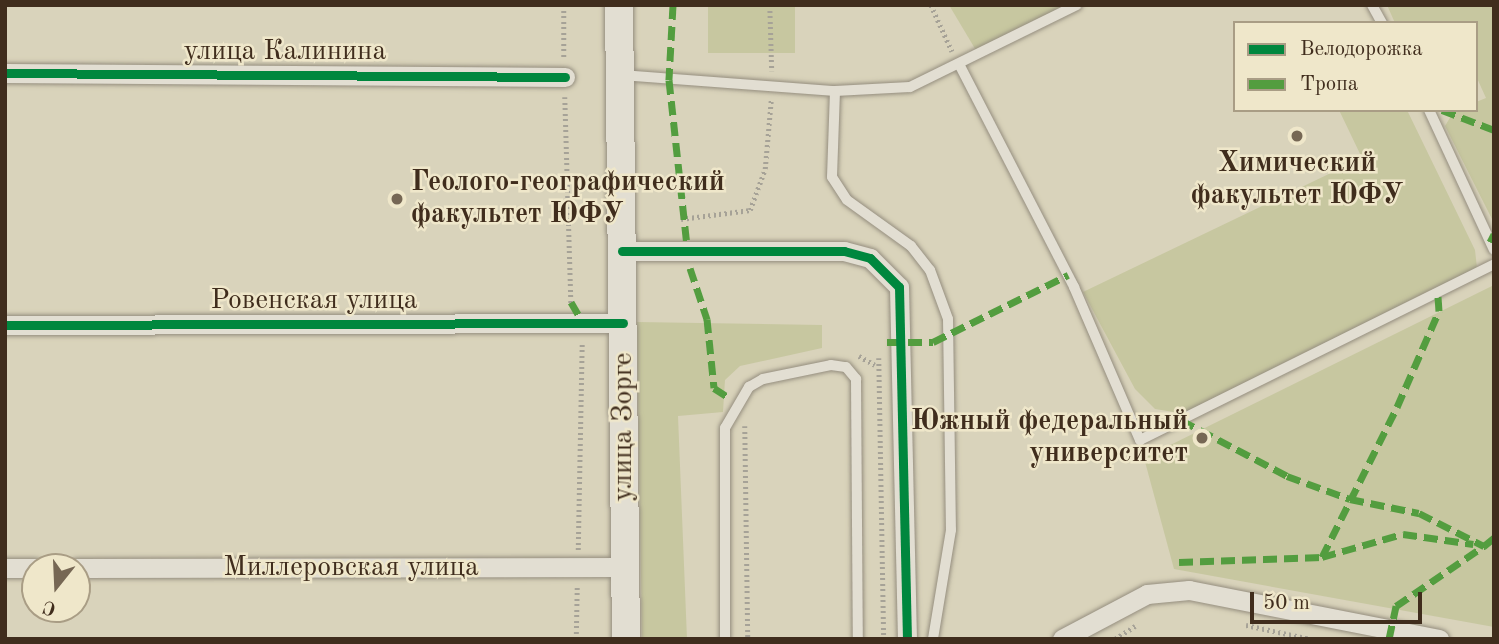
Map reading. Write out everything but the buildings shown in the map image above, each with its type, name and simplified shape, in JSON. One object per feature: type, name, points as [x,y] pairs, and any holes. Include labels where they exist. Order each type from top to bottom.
[{"type":"main road","name":"улица Зорге","points":[[619,5],[626,639]]},
{"type":"street","name":"улица Калинина","points":[[5,73],[565,78]]},
{"type":"street","points":[[622,250],[844,251],[870,258],[899,287],[907,639]]},
{"type":"street","name":"Ровенская улица","points":[[5,325],[623,323]]},
{"type":"street","name":"Миллеровская улица","points":[[91,568],[625,567]]},
{"type":"street","points":[[1062,639],[1147,594],[1189,590],[1439,639]]},
{"type":"lane","points":[[620,75],[835,91],[911,87],[1077,5]]},
{"type":"lane","points":[[1372,5],[1381,21]]},
{"type":"lane","points":[[959,64],[1074,287],[1140,440],[1494,264]]},
{"type":"lane","points":[[835,91],[832,177],[847,200],[911,246],[930,270],[948,319],[951,530],[933,639]]},
{"type":"lane","points":[[1430,112],[1494,250]]},
{"type":"lane","points":[[725,639],[725,428],[749,387],[799,367],[846,367],[856,379],[858,639]]},
{"type":"path","points":[[564,5],[577,323],[576,639]]},
{"type":"path","points":[[681,219],[750,210],[765,169],[773,85],[770,5]]},
{"type":"path","points":[[931,5],[959,64]]},
{"type":"path","points":[[737,408],[745,412],[748,639]]},
{"type":"path","points":[[1115,639],[1149,618]]},
{"type":"path","points":[[1230,621],[1311,639]]},
{"type":"green space","points":[[708,5],[795,5],[795,53],[708,53]]},
{"type":"green space","points":[[949,5],[1068,5],[977,52]]},
{"type":"green space","points":[[1387,5],[1494,5],[1494,223],[1445,126],[1453,112],[1478,112],[1478,101],[1486,98],[1478,80],[1478,21],[1394,21]]},
{"type":"green space","points":[[1340,112],[1408,112],[1475,250],[1477,268],[1186,414],[1155,409],[1135,389],[1083,292],[1362,158]]},
{"type":"green space","points":[[1494,285],[1494,627],[1174,569],[1144,458]]},
{"type":"green space","points":[[637,322],[822,325],[822,348],[740,366],[725,380],[723,412],[678,416],[687,639],[642,639]]},
{"type":"marked path","points":[[673,5],[669,80],[687,246]]},
{"type":"marked path","points":[[1447,112],[1494,130]]},
{"type":"marked path","points":[[1490,242],[1494,234]]},
{"type":"marked path","points":[[690,268],[707,319],[714,388],[731,399]]},
{"type":"marked path","points":[[887,342],[933,342],[1068,275]]},
{"type":"marked path","points":[[1322,557],[1397,407],[1439,311],[1438,295]]},
{"type":"marked path","points":[[571,302],[583,323]]},
{"type":"marked path","points":[[1181,420],[1287,476],[1350,499],[1419,513],[1484,546],[1494,538]]},
{"type":"marked path","points":[[1179,562],[1322,557],[1403,534],[1473,544]]},
{"type":"marked path","points":[[1389,639],[1396,606],[1484,546]]},
{"type":"cycle path","points":[[5,73],[565,77]]},
{"type":"cycle path","points":[[622,251],[844,251],[870,258],[899,287],[907,639]]},
{"type":"cycle path","points":[[5,325],[623,323]]},
{"type":"place","name":"Химический факультет ЮФУ","points":[[1297,136]]},
{"type":"place","name":"Геолого-географический факультет ЮФУ","points":[[397,199]]},
{"type":"place","name":"Южный федеральный университет","points":[[1202,438]]}]
